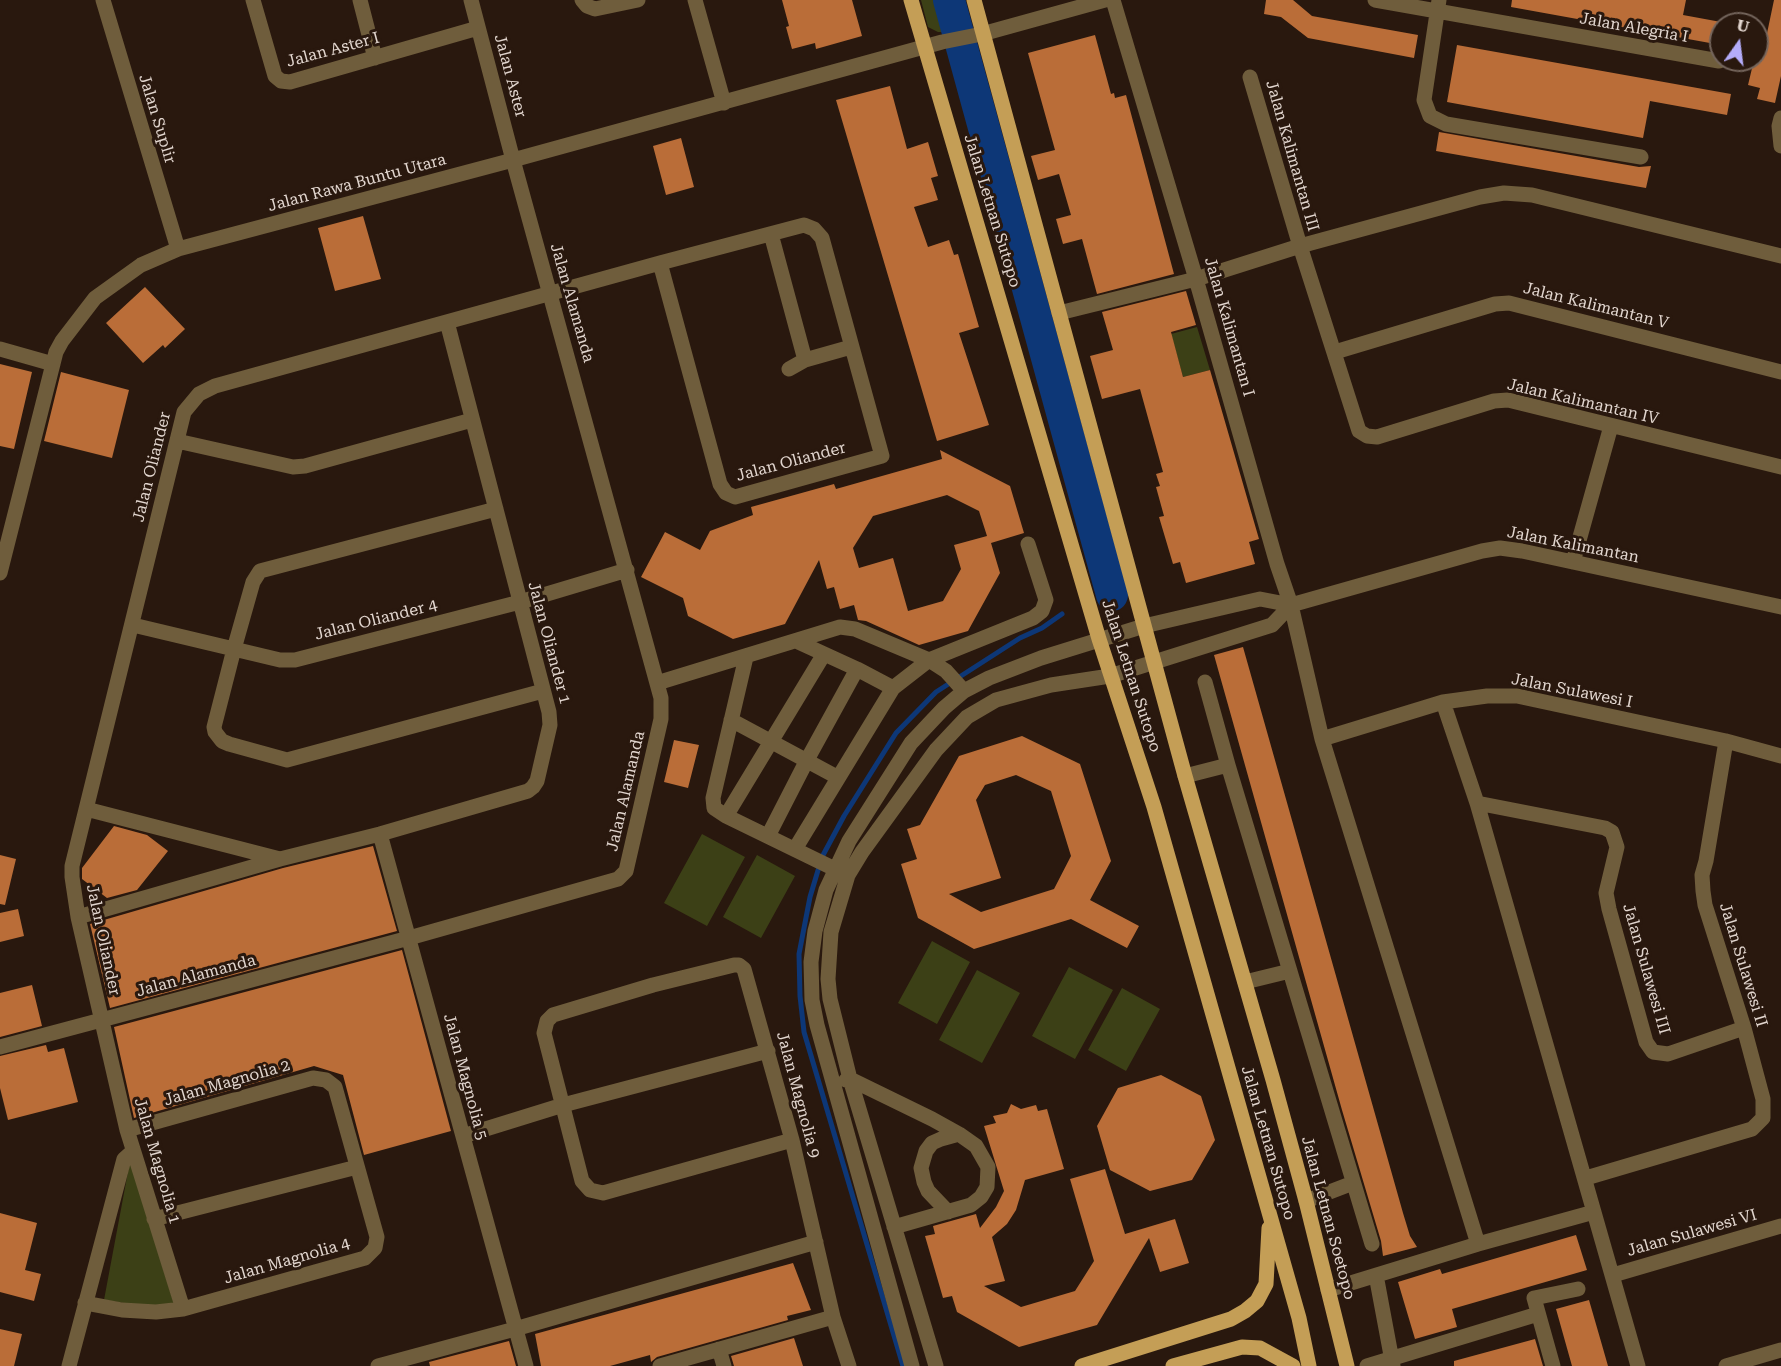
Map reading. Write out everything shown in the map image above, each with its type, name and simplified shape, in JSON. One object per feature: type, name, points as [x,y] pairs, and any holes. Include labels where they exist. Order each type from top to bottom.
[{"type":"main road","name":"Jalan Letnan Sutopo","points":[[910,0],[1110,676],[1154,807],[1299,1318],[1309,1366]]},
{"type":"main road","name":"Jalan Letnan Sutopo","points":[[974,0],[1185,776],[1273,1080]]},
{"type":"main road","name":"Jalan Letnan Soetopo","points":[[1273,1080],[1347,1366]]},
{"type":"main road","points":[[1082,1366],[1232,1319],[1245,1311],[1257,1300],[1266,1284],[1270,1216]]},
{"type":"main road","points":[[1176,1366],[1242,1347],[1260,1348],[1293,1366]]},
{"type":"street","name":"Jalan Suplir","points":[[103,0],[178,249]]},
{"type":"street","name":"Jalan Aster I","points":[[253,0],[275,76],[281,81],[290,82],[478,28]]},
{"type":"street","points":[[360,0],[375,58]]},
{"type":"street","name":"Jalan Aster","points":[[471,0],[513,160]]},
{"type":"street","points":[[582,0],[587,6],[595,9],[638,0]]},
{"type":"street","points":[[695,0],[724,103]]},
{"type":"street","name":"Jalan Rawa Buntu Utara","points":[[0,573],[52,364],[62,341],[95,298],[141,265],[178,249],[1105,0]]},
{"type":"street","name":"Jalan Kalimantan I","points":[[1113,0],[1196,279],[1276,564],[1291,605],[1322,739],[1478,1244]]},
{"type":"street","name":"Jalan Alegria I","points":[[1375,0],[1438,5],[1709,59]]},
{"type":"street","points":[[1438,5],[1424,100],[1430,116],[1446,124],[1641,157]]},
{"type":"street","name":"Jalan Kalimantan III","points":[[1250,77],[1300,246]]},
{"type":"street","points":[[1781,117],[1779,126],[1781,146]]},
{"type":"street","name":"Jalan Alamanda","points":[[0,1047],[409,938],[618,879],[626,871],[661,719],[661,698],[513,160]]},
{"type":"street","points":[[1059,314],[1196,279],[1300,246],[1480,197],[1504,193],[1532,195],[1781,256]]},
{"type":"street","name":"Jalan Oliander","points":[[102,1020],[72,888],[72,866],[184,412],[188,405],[199,394],[214,386],[660,263],[804,225],[814,229],[822,238],[882,456],[735,497],[726,493],[720,484],[660,263]]},
{"type":"street","points":[[771,234],[805,360]]},
{"type":"street","name":"Jalan Kalimantan IV","points":[[1300,246],[1359,431],[1367,436],[1377,436],[1501,400],[1781,467]]},
{"type":"street","name":"Jalan Kalimantan V","points":[[1335,352],[1495,304],[1509,303],[1781,372]]},
{"type":"street","name":"Jalan Oliander 1","points":[[78,917],[280,859],[380,834],[528,791],[534,787],[550,725],[549,712],[447,322]]},
{"type":"street","points":[[789,369],[805,360],[851,347]]},
{"type":"street","points":[[0,349],[52,364]]},
{"type":"street","points":[[177,441],[293,466],[304,466],[472,420]]},
{"type":"street","points":[[1573,562],[1611,426]]},
{"type":"street","points":[[496,509],[260,571],[253,582],[234,649],[214,727],[215,732],[222,741],[287,760],[543,691]]},
{"type":"street","points":[[795,849],[893,688],[929,660],[1034,618],[1042,611],[1046,600],[1028,544]]},
{"type":"street","name":"Jalan Kalimantan","points":[[838,870],[849,841],[911,743],[961,686],[1144,626],[1260,599],[1291,605],[1482,551],[1500,548],[1781,607]]},
{"type":"street","name":"Jalan Oliander 4","points":[[133,625],[280,660],[295,660],[520,602],[627,570]]},
{"type":"street","points":[[912,1366],[812,999],[815,931],[826,890],[838,870],[862,852],[936,750],[967,717],[996,700],[1051,685],[1110,676],[1272,626],[1291,605]]},
{"type":"street","points":[[657,683],[840,627],[855,628],[929,660],[946,671],[961,686]]},
{"type":"street","points":[[796,640],[893,688]]},
{"type":"street","points":[[726,816],[824,654]]},
{"type":"street","points":[[746,657],[713,798],[714,808],[838,870]]},
{"type":"street","points":[[768,836],[857,669]]},
{"type":"street","points":[[1205,681],[1228,765],[1372,1244]]},
{"type":"street","name":"Jalan Sulawesi I","points":[[1322,739],[1443,702],[1487,696],[1517,696],[1726,741],[1781,756]]},
{"type":"street","points":[[1443,702],[1477,803],[1638,1366]]},
{"type":"street","points":[[731,720],[837,777]]},
{"type":"street","name":"Jalan Sulawesi II","points":[[1586,1178],[1752,1129],[1762,1118],[1763,1099],[1744,1028],[1705,905],[1703,891],[1702,875],[1726,741]]},
{"type":"street","points":[[1185,776],[1228,765]]},
{"type":"street","name":"Jalan Sulawesi III","points":[[1477,803],[1605,828],[1612,832],[1617,847],[1606,893],[1646,1042],[1653,1052],[1668,1054],[1744,1028]]},
{"type":"street","name":"Jalan Oliander 1","points":[[86,809],[280,859]]},
{"type":"street","name":"Jalan Magnolia 5","points":[[380,834],[526,1366]]},
{"type":"street","points":[[838,870],[829,959],[830,999],[850,1079],[936,1366]]},
{"type":"street","points":[[812,962],[829,959]]},
{"type":"street","name":"Jalan Magnolia 9","points":[[563,1105],[544,1033],[547,1021],[553,1015],[653,985],[734,965],[739,965],[744,969],[792,1140],[833,1317],[849,1366]]},
{"type":"street","points":[[1245,982],[1290,971]]},
{"type":"street","name":"Jalan Magnolia 1","points":[[102,1020],[127,1130],[183,1309]]},
{"type":"street","points":[[463,1136],[563,1105],[768,1051]]},
{"type":"street","name":"Jalan Magnolia 2","points":[[127,1130],[312,1078],[326,1080],[335,1087]]},
{"type":"street","points":[[835,1084],[850,1079],[932,1119],[976,1146],[988,1167],[987,1187],[981,1197],[971,1205],[894,1227]]},
{"type":"street","name":"Jalan Magnolia 4","points":[[85,1303],[122,1310],[156,1312],[183,1309],[365,1258],[375,1248],[377,1237],[335,1087]]},
{"type":"street","points":[[563,1105],[582,1181],[590,1190],[603,1193],[792,1140]]},
{"type":"street","points":[[948,1212],[928,1191],[921,1168],[926,1151],[932,1143],[941,1138],[959,1134]]},
{"type":"street","points":[[69,1366],[124,1159],[133,1151]]},
{"type":"street","points":[[154,1219],[357,1167]]},
{"type":"street","points":[[1306,1201],[1353,1183]]},
{"type":"street","points":[[1328,1290],[1478,1244],[1594,1212]]},
{"type":"street","name":"Jalan Sulawesi VI","points":[[1613,1275],[1781,1226]]},
{"type":"street","points":[[378,1366],[816,1242]]},
{"type":"street","points":[[1376,1275],[1392,1362]]},
{"type":"street","points":[[1553,1366],[1534,1298],[1578,1289]]},
{"type":"street","points":[[1367,1366],[1392,1362],[1538,1314]]},
{"type":"street","points":[[899,1323],[921,1316]]},
{"type":"street","points":[[660,1366],[833,1317]]},
{"type":"street","points":[[719,1348],[724,1366]]},
{"type":"street","points":[[1726,1366],[1781,1350]]},
{"type":"green space","points":[[921,0],[935,0],[941,22],[958,18],[954,0],[964,0],[969,19],[963,28],[938,32],[928,27]]},
{"type":"green space","points":[[1197,327],[1210,370],[1183,377],[1171,334]]},
{"type":"green space","points":[[702,834],[745,857],[707,926],[664,903]]},
{"type":"green space","points":[[757,855],[795,876],[761,938],[723,917]]},
{"type":"green space","points":[[932,941],[970,962],[937,1024],[898,1003]]},
{"type":"green space","points":[[1069,967],[1113,990],[1075,1059],[1032,1036]]},
{"type":"green space","points":[[977,970],[1020,993],[982,1063],[939,1040]]},
{"type":"green space","points":[[1122,988],[1160,1009],[1126,1071],[1088,1050]]},
{"type":"green space","points":[[130,1161],[175,1307],[157,1308],[104,1300]]},
{"type":"water","points":[[935,0],[954,0],[959,18],[941,22]]},
{"type":"building","points":[[782,0],[852,0],[862,36],[816,49],[815,43],[792,49]]},
{"type":"building","points":[[1266,0],[1293,0],[1312,16],[1418,35],[1414,58],[1308,38],[1281,17],[1264,14]]},
{"type":"building","points":[[1512,0],[1686,0],[1683,15],[1709,20],[1709,43],[1511,7]]},
{"type":"building","points":[[1774,0],[1781,0],[1781,76],[1775,103],[1757,99],[1760,88],[1748,85],[1751,72],[1769,72],[1769,24]]},
{"type":"building","points":[[1095,35],[1111,94],[1114,93],[1115,98],[1126,95],[1174,274],[1097,294],[1082,239],[1063,244],[1056,219],[1071,215],[1059,174],[1038,180],[1031,156],[1055,150],[1028,53]]},
{"type":"building","points":[[1457,45],[1731,94],[1727,115],[1650,101],[1643,138],[1447,102]]},
{"type":"building","points":[[890,86],[907,149],[928,142],[938,176],[931,178],[938,200],[914,207],[928,247],[949,240],[954,255],[958,254],[979,327],[959,333],[989,425],[937,441],[836,100]]},
{"type":"building","points":[[1439,132],[1639,167],[1651,166],[1646,188],[1436,151]]},
{"type":"building","points":[[681,138],[694,187],[666,195],[653,146]]},
{"type":"building","points":[[363,216],[381,279],[335,291],[318,228]]},
{"type":"building","points":[[145,287],[185,329],[165,348],[163,345],[143,363],[106,323]]},
{"type":"building","points":[[1186,291],[1196,325],[1171,332],[1183,377],[1210,370],[1259,539],[1249,542],[1255,564],[1186,583],[1180,562],[1173,564],[1159,517],[1164,516],[1156,487],[1160,486],[1156,474],[1163,472],[1140,389],[1102,399],[1090,356],[1113,350],[1102,312]]},
{"type":"building","points":[[0,364],[32,372],[14,449],[0,446]]},
{"type":"building","points":[[61,372],[129,390],[112,458],[44,441]]},
{"type":"building","points":[[940,450],[1010,486],[1024,533],[991,543],[1000,573],[968,631],[919,645],[866,621],[858,620],[854,605],[840,609],[834,587],[827,589],[819,560],[785,624],[733,639],[688,616],[683,598],[641,577],[665,532],[700,550],[710,531],[753,515],[751,507],[834,484],[836,489],[942,459]],"holes":[[[947,495],[979,511],[987,536],[954,545],[961,569],[943,601],[908,611],[893,558],[859,568],[853,548],[873,516]]]},
{"type":"building","points":[[1243,647],[1403,1213],[1410,1236],[1417,1247],[1383,1256],[1381,1241],[1214,655]]},
{"type":"building","points":[[1022,736],[1080,764],[1111,861],[1090,900],[1139,926],[1127,948],[1071,919],[974,949],[918,918],[901,864],[917,859],[907,829],[920,825],[959,756]],"holes":[[[1016,775],[1051,791],[1071,856],[1054,889],[981,912],[949,894],[1001,878],[976,800],[985,785]]]},
{"type":"building","points":[[674,740],[699,745],[688,788],[664,782]]},
{"type":"building","points":[[114,826],[147,835],[168,851],[137,890],[107,898],[82,879],[82,868]]},
{"type":"building","points":[[373,846],[397,931],[110,1008],[90,924],[283,868]]},
{"type":"building","points":[[0,855],[16,859],[5,905],[0,904]]},
{"type":"building","points":[[18,909],[24,936],[0,942],[0,913]]},
{"type":"building","points":[[402,950],[451,1131],[364,1155],[343,1075],[314,1066],[134,1118],[114,1027]]},
{"type":"building","points":[[32,985],[42,1026],[0,1037],[0,993]]},
{"type":"building","points":[[46,1045],[48,1052],[64,1048],[78,1102],[8,1120],[0,1088],[0,1056]]},
{"type":"building","points":[[1161,1075],[1201,1096],[1215,1140],[1192,1180],[1150,1191],[1110,1170],[1097,1126],[1118,1088]]},
{"type":"building","points":[[1011,1104],[1021,1109],[1036,1105],[1038,1111],[1047,1109],[1064,1169],[1025,1180],[1016,1210],[1007,1224],[992,1237],[1005,1281],[984,1286],[1021,1307],[1075,1291],[1094,1261],[1070,1179],[1105,1169],[1125,1234],[1175,1219],[1189,1263],[1160,1272],[1149,1238],[1097,1325],[1019,1347],[957,1312],[952,1296],[943,1298],[925,1236],[935,1234],[933,1226],[976,1214],[980,1228],[996,1207],[1004,1191],[984,1126],[996,1123],[993,1116],[1007,1113]]},
{"type":"building","points":[[0,1213],[37,1223],[25,1270],[41,1274],[34,1301],[0,1292]]},
{"type":"building","points":[[1576,1235],[1587,1270],[1452,1309],[1457,1327],[1415,1339],[1398,1282],[1440,1269],[1442,1274]]},
{"type":"building","points":[[793,1263],[811,1310],[787,1316],[788,1320],[657,1357],[651,1362],[650,1355],[610,1366],[541,1366],[535,1334]]},
{"type":"building","points":[[1589,1300],[1608,1366],[1572,1366],[1556,1309]]},
{"type":"building","points":[[0,1329],[22,1334],[14,1366],[0,1366]]},
{"type":"building","points":[[794,1338],[803,1366],[734,1366],[731,1356]]},
{"type":"building","points":[[1535,1339],[1543,1366],[1454,1366],[1454,1361]]},
{"type":"building","points":[[509,1341],[516,1366],[430,1366],[429,1362]]},
{"type":"waterway","points":[[949,0],[1112,595]]},
{"type":"waterway","points":[[903,1366],[804,1032],[799,954],[810,897],[822,857],[844,816],[896,733],[936,692],[1062,614]]}]
